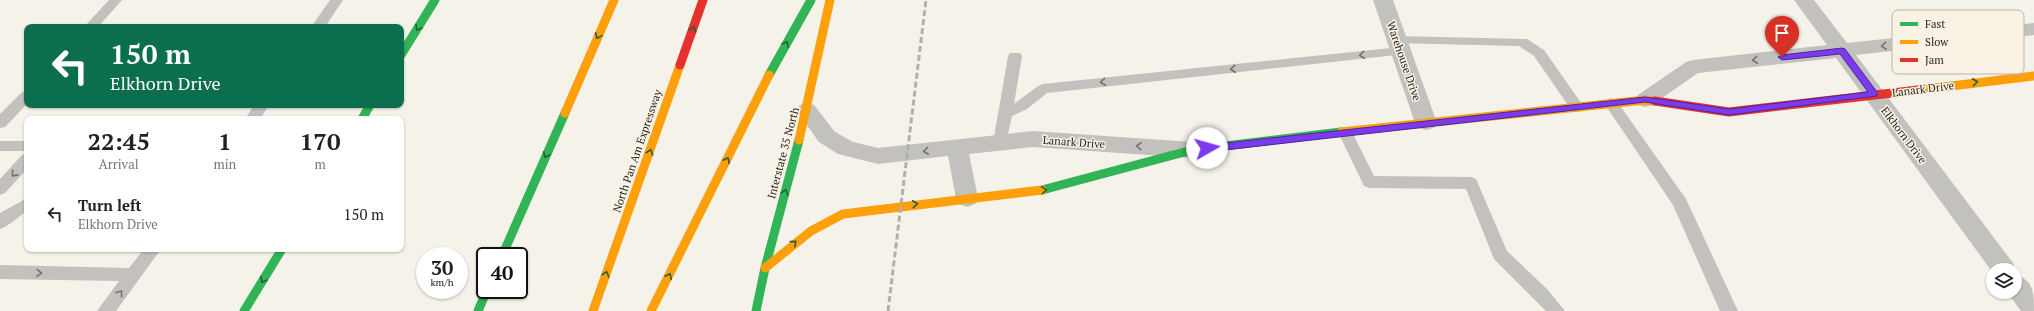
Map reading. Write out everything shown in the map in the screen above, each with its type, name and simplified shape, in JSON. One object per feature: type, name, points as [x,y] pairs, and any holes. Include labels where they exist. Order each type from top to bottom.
[{"type":"main road","points":[[404,50],[435,0]]},
{"type":"main road","points":[[506,247],[614,0]]},
{"type":"main road","name":"North Pan Am Expressway","points":[[594,311],[703,0]]},
{"type":"main road","points":[[651,311],[770,72],[810,0]]},
{"type":"main road","name":"Interstate 35 North","points":[[756,311],[765,268],[807,110],[830,0]]},
{"type":"main road","name":"Lanark Drive","points":[[765,268],[810,229],[825,220],[843,214],[1049,189],[1192,150],[1645,100],[1729,112],[2034,76]]},
{"type":"main road","points":[[244,311],[280,252]]},
{"type":"main road","points":[[478,311],[483,299]]},
{"type":"street","name":"Warehouse Drive","points":[[1383,0],[1426,123]]},
{"type":"street","name":"Elkhorn Drive","points":[[1804,0],[1999,263]]},
{"type":"street","points":[[2024,30],[2034,29]]},
{"type":"street","points":[[1645,100],[1692,67],[1892,45]]},
{"type":"street","name":"Lanark Drive","points":[[807,110],[827,137],[846,148],[861,153],[878,156],[1033,139],[1192,150]]},
{"type":"street","points":[[957,147],[967,198]]},
{"type":"street","points":[[2022,294],[2034,310]]},
{"type":"lane","points":[[94,24],[116,0]]},
{"type":"lane","points":[[320,24],[337,0]]},
{"type":"lane","points":[[1005,113],[1022,106],[1043,89],[1399,46],[1522,42],[1539,53],[1577,107]]},
{"type":"lane","points":[[1000,143],[1015,56]]},
{"type":"lane","points":[[0,124],[24,98]]},
{"type":"lane","points":[[1611,103],[1680,203],[1728,311]]},
{"type":"lane","points":[[1345,132],[1369,182],[1471,183],[1500,255],[1542,295],[1556,311]]},
{"type":"lane","points":[[0,146],[24,146]]},
{"type":"lane","points":[[0,189],[24,162]]},
{"type":"lane","points":[[0,223],[8,215],[24,206]]},
{"type":"lane","points":[[106,311],[151,252]]},
{"type":"lane","points":[[0,272],[134,275]]},
{"type":"railway","points":[[888,311],[926,0]]},
{"type":"traffic: fast","points":[[404,50],[435,0]]},
{"type":"traffic: fast","points":[[769,75],[811,0]]},
{"type":"traffic: fast","points":[[364,116],[368,108]]},
{"type":"traffic: fast","points":[[506,247],[565,113]]},
{"type":"traffic: fast","points":[[1042,190],[1192,150],[1341,132]]},
{"type":"traffic: fast","points":[[756,311],[765,268],[799,140]]},
{"type":"traffic: fast","points":[[244,311],[280,252]]},
{"type":"traffic: fast","points":[[478,311],[483,299]]},
{"type":"traffic: slow","points":[[565,113],[614,0]]},
{"type":"traffic: slow","points":[[799,140],[830,0]]},
{"type":"traffic: slow","points":[[593,311],[680,65]]},
{"type":"traffic: slow","points":[[651,311],[769,75]]},
{"type":"traffic: slow","points":[[1918,90],[2034,76]]},
{"type":"traffic: slow","points":[[1341,132],[1645,100],[1655,101]]},
{"type":"traffic: slow","points":[[765,268],[811,231],[843,214],[1042,190]]},
{"type":"traffic: jam","points":[[680,65],[703,0]]},
{"type":"traffic: jam","points":[[1655,101],[1729,112],[1918,90]]},
{"type":"route","points":[[1207,148],[1645,100],[1729,112],[1874,94],[1842,51],[1782,57]]}]
